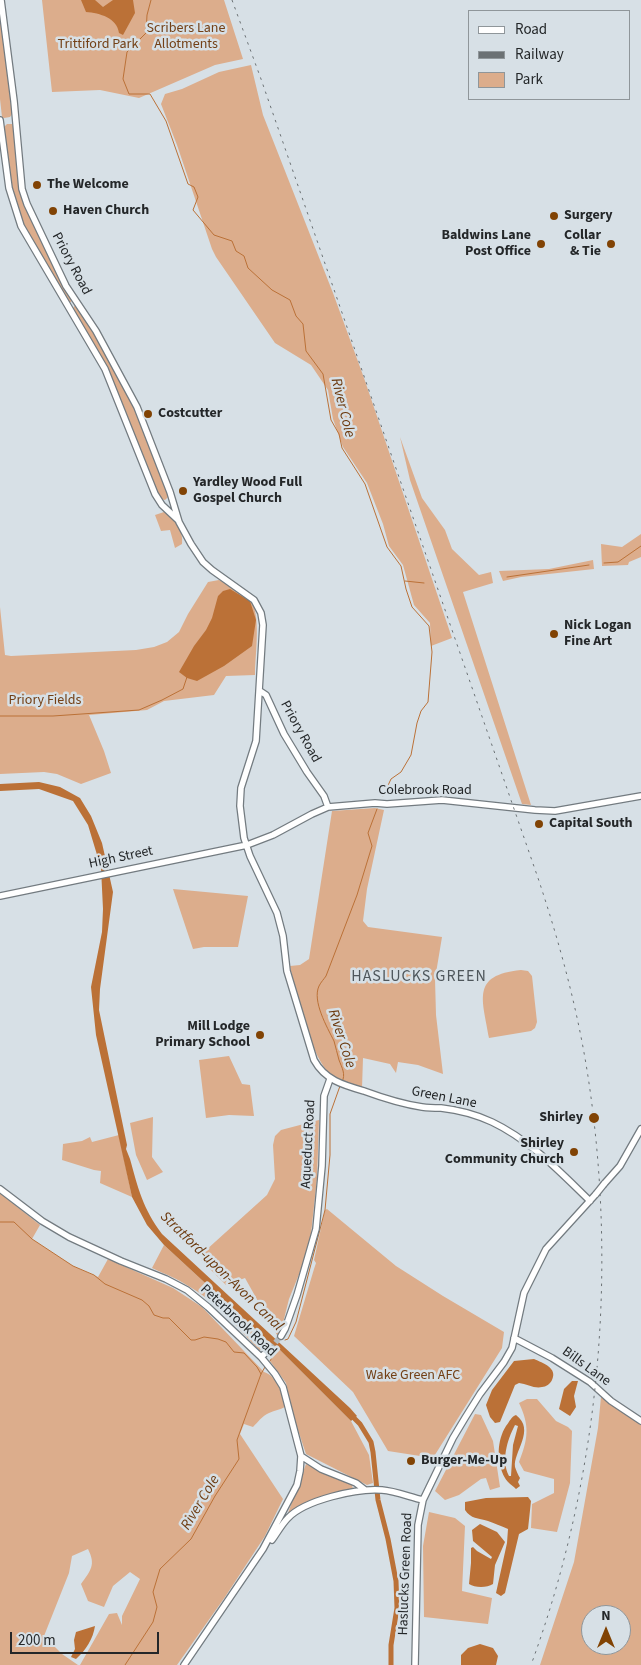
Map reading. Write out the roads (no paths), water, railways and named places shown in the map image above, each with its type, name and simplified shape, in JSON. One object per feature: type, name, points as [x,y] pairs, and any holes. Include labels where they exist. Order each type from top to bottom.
[{"type":"street","name":"Priory Road","points":[[1,0],[14,101],[22,189],[27,204],[44,241],[76,301],[96,331],[137,407],[170,492],[179,522]]},
{"type":"street","name":"Priory Road","points":[[0,120],[9,188],[20,226],[105,369],[155,494],[162,505],[179,522],[203,562],[219,576],[252,598],[259,608],[263,625],[260,691],[266,695],[284,734],[324,796],[328,807]]},
{"type":"street","points":[[67,307],[76,301]]},
{"type":"street","points":[[260,691],[256,741],[241,788],[240,799],[244,838],[250,856],[277,913],[283,936],[287,971],[312,1056],[319,1068],[330,1079]]},
{"type":"street","name":"Colebrook Road","points":[[246,845],[273,835],[328,807],[442,800],[555,811],[641,796]]},
{"type":"street","name":"High Street","points":[[0,896],[246,845]]},
{"type":"street","name":"Green Lane","points":[[330,1079],[391,1101],[464,1112],[495,1123],[519,1138],[560,1172],[590,1201]]},
{"type":"street","name":"Aqueduct Road","points":[[281,1336],[297,1295],[316,1229],[322,1166],[324,1096],[330,1079]]},
{"type":"street","name":"Haslucks Green Road","points":[[415,1665],[418,1525],[423,1500],[452,1438],[512,1348],[524,1293],[546,1249],[620,1166],[641,1129]]},
{"type":"street","name":"Peterbrook Road","points":[[0,1189],[53,1228],[121,1261],[166,1278],[187,1290],[208,1306],[261,1357],[284,1388],[301,1456],[297,1485],[264,1549],[184,1665]]},
{"type":"street","name":"Bills Lane","points":[[514,1338],[552,1358],[590,1382],[611,1401],[641,1421]]},
{"type":"street","points":[[261,1357],[270,1349]]},
{"type":"street","points":[[301,1456],[321,1469],[356,1483],[366,1490]]},
{"type":"street","points":[[264,1549],[288,1518],[307,1505],[366,1490],[377,1490],[423,1500]]},
{"type":"waterway","name":"River Cole","points":[[151,0],[147,15],[146,33],[127,52],[123,79],[129,94],[150,94],[166,121],[188,184],[194,187],[198,197],[193,210],[214,235],[232,241],[236,251],[244,256],[248,268],[272,290],[290,300],[296,316],[303,324],[306,351],[323,374],[331,420],[339,434],[342,448],[365,484],[387,547],[401,566],[412,607],[429,626],[432,652],[428,702],[421,711],[417,723],[411,755],[401,772],[391,779],[383,796]]},
{"type":"waterway","points":[[604,563],[618,562],[641,546]]},
{"type":"waterway","points":[[507,577],[589,565]]},
{"type":"waterway","points":[[405,581],[424,583]]},
{"type":"waterway","points":[[0,716],[53,716],[139,710],[183,689],[187,677]]},
{"type":"waterway","name":"River Cole","points":[[342,1082],[343,1071],[334,1041],[321,1014],[317,992],[326,976],[357,895],[372,846],[368,833],[377,809]]},
{"type":"waterway","name":"River Cole","points":[[285,1340],[288,1339],[296,1322],[325,1210],[330,1155],[330,1114],[340,1086]]},
{"type":"waterway","points":[[0,1222],[14,1222],[32,1239],[73,1266],[94,1275],[105,1284],[142,1300],[149,1306],[154,1315],[169,1318],[191,1340],[204,1337],[226,1342],[234,1352],[244,1353],[261,1374]]},
{"type":"waterway","name":"River Cole","points":[[270,1361],[277,1349]]},
{"type":"waterway","name":"River Cole","points":[[125,1665],[153,1622],[157,1607],[153,1592],[160,1569],[191,1539],[215,1496],[239,1459],[237,1440],[265,1367]]},
{"type":"waterway","name":"Stratford-upon-Avon Canal","points":[[350,1414],[360,1424],[371,1442],[378,1500],[396,1581],[397,1608],[391,1645],[391,1665]]},
{"type":"tunnel","points":[[270,1349],[281,1336]]},
{"type":"railway","points":[[232,0],[538,878],[569,983],[586,1063],[598,1162],[602,1235],[601,1308],[596,1381],[586,1453],[572,1525],[554,1596],[531,1665]]},
{"type":"place","name":"The Welcome","points":[[37,185]]},
{"type":"place","name":"Haven Church","points":[[53,211]]},
{"type":"place","name":"Surgery","points":[[554,216]]},
{"type":"place","name":"Baldwins Lane Post Office","points":[[541,244]]},
{"type":"place","name":"Collar & Tie","points":[[611,244]]},
{"type":"place","name":"Costcutter","points":[[148,414]]},
{"type":"place","name":"Yardley Wood Full Gospel Church","points":[[183,491]]},
{"type":"place","name":"Nick Logan Fine Art","points":[[554,634]]},
{"type":"place","name":"Capital South","points":[[539,824]]},
{"type":"place","name":"Mill Lodge Primary School","points":[[260,1035]]},
{"type":"place","name":"Shirley","points":[[594,1118]]},
{"type":"place","name":"Shirley Community Church","points":[[574,1152]]},
{"type":"place","name":"Burger-Me-Up","points":[[411,1461]]},
{"type":"district","name":"HASLUCKS GREEN","points":[[419,977]]},
{"type":"park label","name":"Scribers Lane Allotments","points":[[186,38]]},
{"type":"park label","name":"Trittiford Park","points":[[98,45]]},
{"type":"park label","name":"Priory Fields","points":[[45,701]]},
{"type":"park label","name":"Wake Green AFC","points":[[413,1376]]}]
